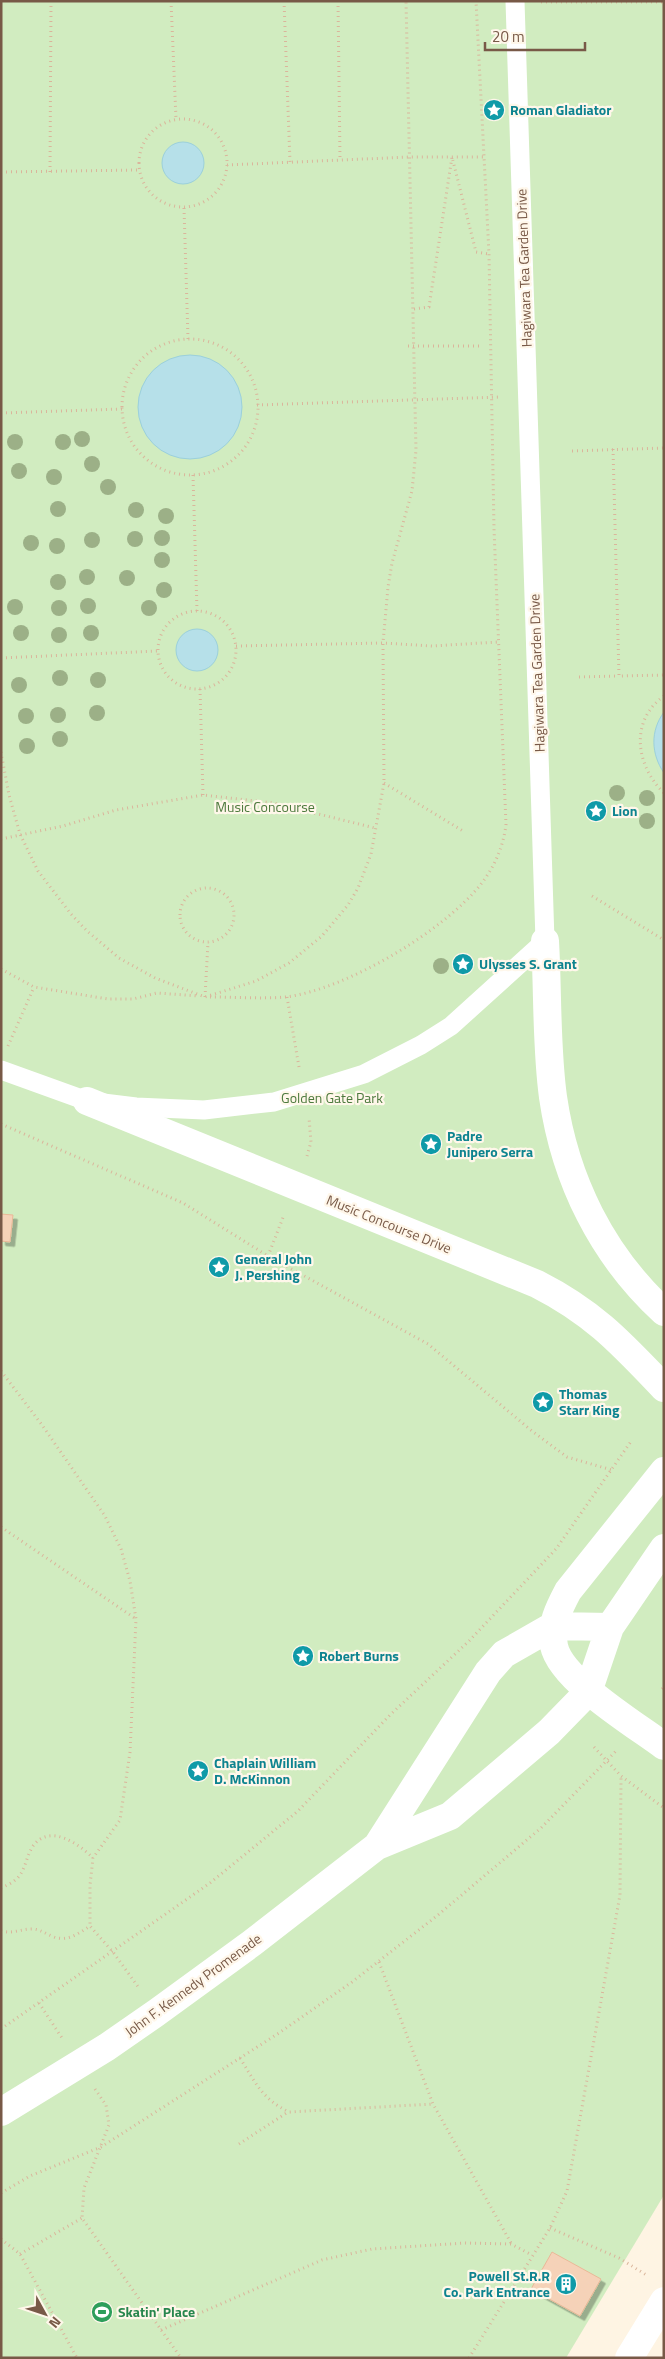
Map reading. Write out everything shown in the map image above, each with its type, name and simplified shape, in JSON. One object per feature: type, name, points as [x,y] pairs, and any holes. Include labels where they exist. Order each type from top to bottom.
[{"type":"street","name":"Hagiwara Tea Garden Drive","points":[[545,941],[553,1096],[564,1153],[586,1209],[602,1237],[619,1264],[664,1312]]},
{"type":"street","name":"Music Concourse Drive","points":[[87,1101],[537,1284],[568,1301],[606,1328],[628,1348],[664,1388]]},
{"type":"street","points":[[664,1471],[568,1591],[558,1610],[554,1626],[554,1645],[558,1656],[588,1692],[664,1746]]},
{"type":"street","name":"John F. Kennedy Promenade","points":[[1,2112],[79,2064],[156,2013],[252,1943],[377,1846],[450,1816],[562,1720],[588,1692],[610,1627],[664,1548]]},
{"type":"street","points":[[554,1626],[610,1627]]},
{"type":"street","name":"John F. Kennedy Promenade","points":[[377,1846],[488,1672],[504,1654],[554,1626]]},
{"type":"street","points":[[629,2358],[660,2291]]},
{"type":"lane","name":"Hagiwara Tea Garden Drive","points":[[515,2],[545,941]]},
{"type":"lane","name":"Music Concourse Drive","points":[[1,1070],[87,1101],[171,1110],[204,1110],[274,1102],[336,1084],[392,1061],[451,1026],[545,941]]},
{"type":"path","points":[[50,172],[51,1]]},
{"type":"path","points":[[171,1],[176,119]]},
{"type":"path","points":[[284,1],[290,162]]},
{"type":"path","points":[[338,1],[340,160]]},
{"type":"path","points":[[1,752],[9,795],[20,834],[44,880],[72,914],[103,945],[146,974],[205,997],[270,974],[306,950],[322,936],[348,905],[358,888],[371,854],[384,783],[383,643],[392,563],[412,491],[415,469],[416,399],[406,1]]},
{"type":"path","points":[[1,968],[34,986],[108,999],[133,999],[156,993],[205,997],[287,996],[345,978],[402,949],[452,912],[481,884],[500,853],[506,825],[498,642],[485,157],[476,1]]},
{"type":"path","points":[[515,2],[664,2]]},
{"type":"path","points":[[176,119],[189,119],[201,122],[221,140],[226,152],[227,165],[225,178],[218,190],[197,206],[184,208],[171,206],[154,197],[142,182],[138,170],[138,156],[143,142],[151,132],[163,123],[176,119]]},
{"type":"path","points":[[227,165],[410,157],[485,157]]},
{"type":"path","points":[[452,158],[476,252],[488,254]]},
{"type":"path","points":[[414,309],[429,307],[452,158]]},
{"type":"path","points":[[1,172],[138,170]]},
{"type":"path","points":[[184,208],[188,339]]},
{"type":"path","points":[[188,339],[214,344],[238,359],[252,381],[257,405],[253,431],[238,454],[217,469],[193,475],[165,470],[142,456],[127,434],[122,409],[122,396],[127,382],[141,360],[163,344],[188,339]]},
{"type":"path","points":[[408,346],[479,346]]},
{"type":"path","points":[[257,405],[502,397]]},
{"type":"path","points":[[1,413],[122,409]]},
{"type":"path","points":[[572,452],[664,448]]},
{"type":"path","points":[[613,450],[618,676]]},
{"type":"path","points":[[193,475],[197,611]]},
{"type":"path","points":[[197,611],[211,614],[222,620],[233,634],[236,646],[235,659],[225,677],[215,684],[200,689],[184,687],[169,677],[160,662],[158,650],[160,639],[168,624],[182,614],[197,611]]},
{"type":"path","points":[[236,646],[383,643],[432,646],[498,642]]},
{"type":"path","points":[[1,658],[158,650]]},
{"type":"path","points":[[579,677],[664,675]]},
{"type":"path","points":[[200,689],[203,795]]},
{"type":"path","points":[[664,696],[649,712],[642,730],[640,750],[644,767],[652,782],[664,792]]},
{"type":"path","points":[[384,783],[463,831]]},
{"type":"path","points":[[1,838],[63,826],[116,810],[203,795],[274,803],[375,828]]},
{"type":"path","points":[[202,888],[219,890],[232,903],[234,912],[230,929],[224,936],[208,942],[199,941],[191,937],[184,930],[180,914],[186,897],[202,888]]},
{"type":"path","points":[[592,896],[664,940]]},
{"type":"path","points":[[205,997],[208,942]]},
{"type":"path","points":[[7,1048],[34,986]]},
{"type":"path","points":[[287,996],[300,1069]]},
{"type":"path","points":[[306,1159],[311,1142],[308,1115]]},
{"type":"path","points":[[1,1124],[183,1203],[268,1256],[428,1344],[524,1424],[567,1457],[612,1470]]},
{"type":"path","points":[[268,1256],[286,1208]]},
{"type":"path","points":[[1,1371],[42,1425],[105,1516],[121,1549],[130,1581],[136,1620],[130,1752],[120,1820],[93,1858],[90,1885],[90,1926],[114,1952],[156,2013]]},
{"type":"path","points":[[1,2029],[114,1952],[210,1882],[298,1811],[390,1716],[469,1641],[556,1549],[632,1440]]},
{"type":"path","points":[[1,1527],[136,1620]]},
{"type":"path","points":[[594,1747],[621,1776],[664,1808]]},
{"type":"path","points":[[1,2193],[30,2176],[101,2147],[240,2058],[380,1962],[541,1828],[617,1750]]},
{"type":"path","points":[[470,2358],[532,2254],[550,2228],[567,2191],[620,1895],[621,1776]]},
{"type":"path","points":[[1,1888],[20,1876],[29,1854],[41,1839],[57,1836],[68,1838],[93,1858]]},
{"type":"path","points":[[1,1932],[11,1933],[25,1929],[38,1929],[56,1938],[71,1938],[90,1926]]},
{"type":"path","points":[[380,1962],[433,2104],[511,2244]]},
{"type":"path","points":[[39,2003],[106,2105],[109,2125],[84,2188],[82,2218],[181,2358]]},
{"type":"path","points":[[240,2058],[261,2093],[274,2105],[289,2112],[433,2104]]},
{"type":"path","points":[[239,2144],[289,2112]]},
{"type":"path","points":[[20,2254],[82,2218]]},
{"type":"path","points":[[550,2228],[619,2258],[660,2291]]},
{"type":"path","points":[[1,2239],[20,2254],[78,2358]]},
{"type":"path","points":[[160,2330],[322,2260],[372,2250],[465,2243],[511,2244],[532,2254]]},
{"type":"green space","name":"Golden Gate Park","points":[[1,1],[664,1],[664,2195],[566,2358],[1,2358]]},
{"type":"water","points":[[183,142],[198,148],[204,163],[198,178],[183,184],[168,178],[162,163],[168,148]]},
{"type":"water","points":[[190,355],[210,359],[227,370],[238,387],[242,407],[238,427],[227,444],[210,455],[190,459],[170,455],[153,444],[142,427],[138,407],[142,387],[153,370],[170,359]]},
{"type":"water","points":[[197,629],[212,635],[218,650],[212,665],[197,671],[182,665],[176,650],[182,635]]},
{"type":"water","points":[[664,712],[664,773],[657,758],[654,735],[659,719]]},
{"type":"building","points":[[1,1214],[13,1215],[10,1242],[1,1241]]},
{"type":"building","name":"Powell St.R.R Co. Park Entrance","points":[[552,2252],[601,2279],[580,2316],[531,2289]]},
{"type":"place","name":"Roman Gladiator","points":[[494,110]]},
{"type":"place","name":"Lion","points":[[596,811]]},
{"type":"place","name":"Ulysses S. Grant","points":[[463,964]]},
{"type":"place","name":"Padre Junipero Serra","points":[[431,1144]]},
{"type":"place","name":"General John J. Pershing","points":[[219,1267]]},
{"type":"place","name":"Thomas Starr King","points":[[543,1402]]},
{"type":"place","name":"Robert Burns","points":[[303,1656]]},
{"type":"place","name":"Chaplain William D. McKinnon","points":[[198,1771]]},
{"type":"place","name":"Powell St.R.R Co. Park Entrance","points":[[566,2284]]},
{"type":"place","name":"Skatin' Place","points":[[102,2312]]},
{"type":"park label","name":"Music Concourse","points":[[265,807]]}]
